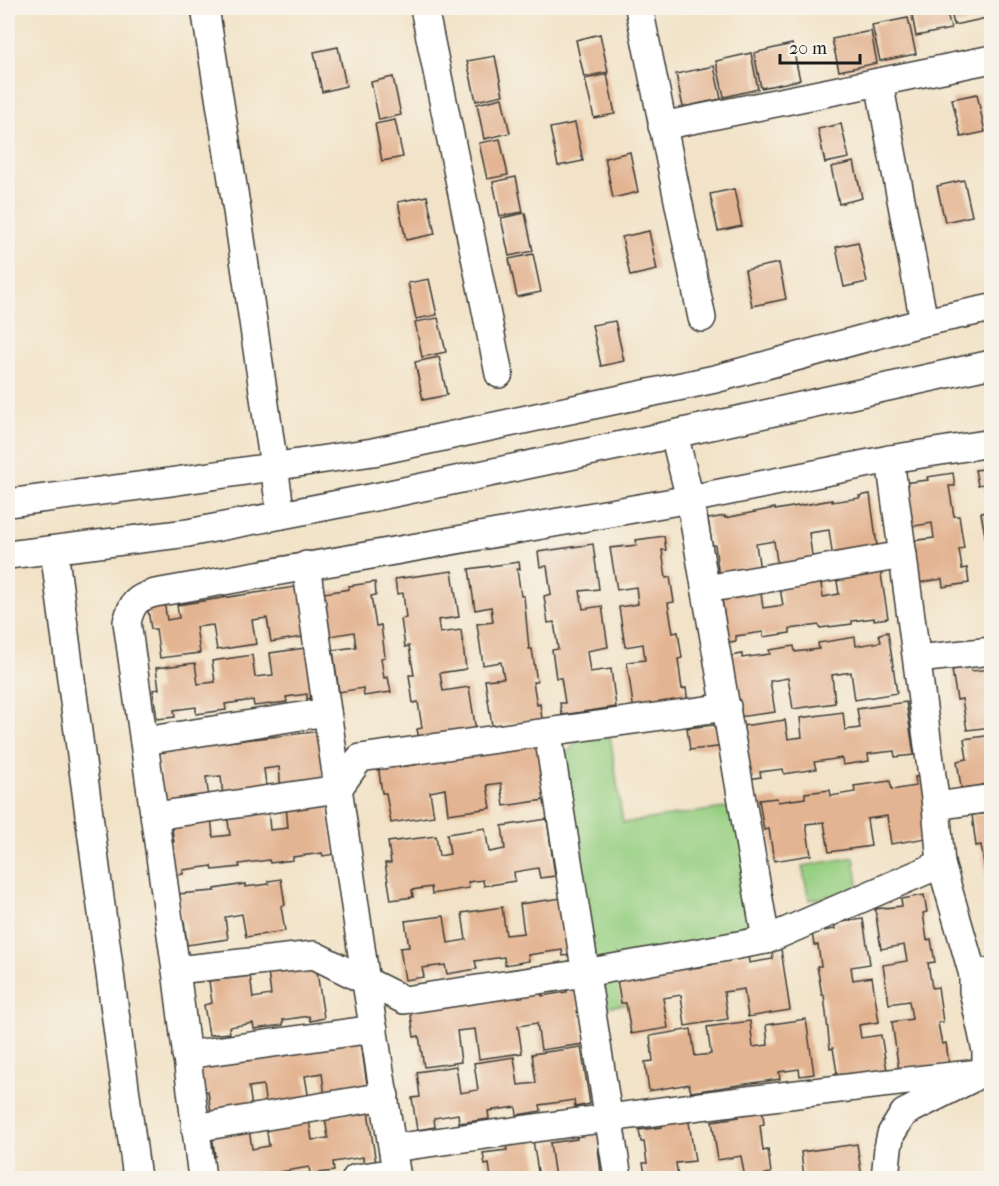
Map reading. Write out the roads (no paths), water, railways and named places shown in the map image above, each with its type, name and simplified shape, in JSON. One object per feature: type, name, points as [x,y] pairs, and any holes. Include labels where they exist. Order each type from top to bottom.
[{"type":"street","points":[[205,8],[281,515]]},
{"type":"street","points":[[424,8],[498,374]]},
{"type":"street","points":[[639,8],[702,318]]},
{"type":"street","points":[[662,126],[992,59]]},
{"type":"street","points":[[879,82],[924,322]]},
{"type":"street","points":[[8,502],[373,452],[715,379],[924,322],[992,308]]},
{"type":"street","points":[[8,555],[188,533],[380,496],[992,364]]},
{"type":"street","points":[[674,434],[690,499],[766,940]]},
{"type":"street","points":[[202,1179],[176,970],[127,622],[131,609],[140,597],[306,565],[690,499],[890,459],[992,443]]},
{"type":"street","points":[[885,1179],[891,1134],[904,1113],[980,1073],[986,1065],[987,1051],[973,992],[982,973],[941,864],[936,806],[890,459]]},
{"type":"street","points":[[54,550],[137,1179]]},
{"type":"street","points":[[706,589],[903,555]]},
{"type":"street","points":[[306,565],[366,982],[396,1166]]},
{"type":"street","points":[[917,659],[992,651]]},
{"type":"street","points":[[154,816],[338,789],[360,758],[548,734],[727,707]]},
{"type":"street","points":[[144,741],[327,712]]},
{"type":"street","points":[[548,734],[618,1179]]},
{"type":"street","points":[[936,806],[992,798]]},
{"type":"street","points":[[176,970],[314,955],[404,1000],[585,973],[766,940],[941,864]]},
{"type":"street","points":[[186,1055],[374,1029]]},
{"type":"street","points":[[356,1179],[396,1166],[609,1117],[829,1089],[980,1073]]},
{"type":"street","points":[[195,1128],[385,1096]]}]
